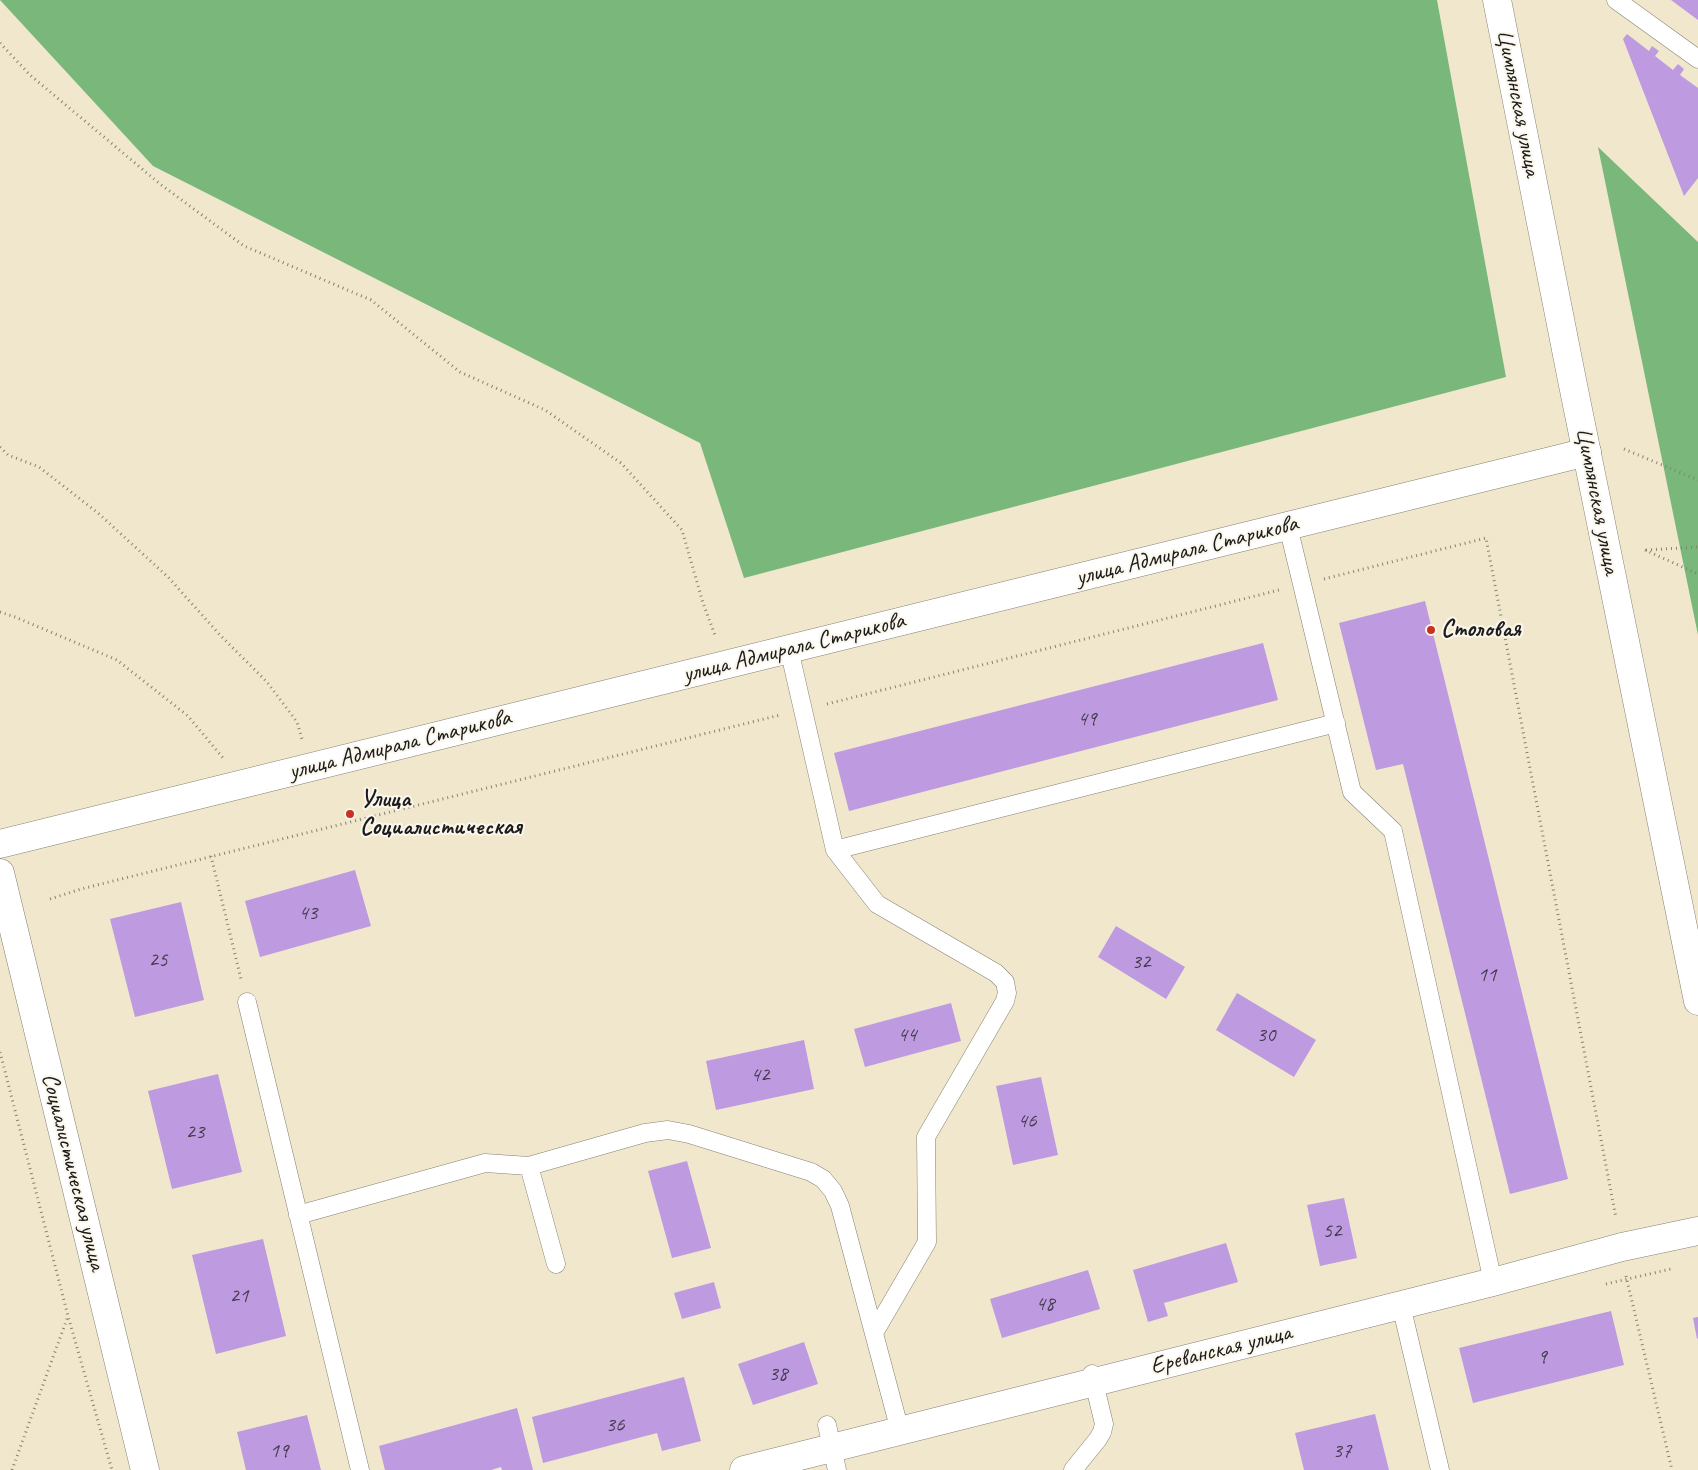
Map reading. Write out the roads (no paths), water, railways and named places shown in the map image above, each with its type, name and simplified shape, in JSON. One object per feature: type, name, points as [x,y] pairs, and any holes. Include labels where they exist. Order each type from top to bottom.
[{"type":"street","name":"Цимлянская улица","points":[[1497,0],[1698,1001]]},
{"type":"street","name":"улица Адмирала Старикова","points":[[0,844],[1587,452]]},
{"type":"street","name":"Социалистическая улица","points":[[0,873],[145,1470]]},
{"type":"street","name":"Ереванская улица","points":[[744,1470],[900,1431],[1093,1377],[1493,1282],[1622,1247],[1698,1231]]},
{"type":"lane","points":[[1616,0],[1698,59]]},
{"type":"lane","points":[[1288,526],[1352,792],[1393,831],[1493,1282]]},
{"type":"lane","points":[[789,649],[835,850],[877,904],[996,973],[1004,982],[1007,993],[1005,1001],[926,1137],[927,1242],[874,1333]]},
{"type":"lane","points":[[835,850],[1336,723]]},
{"type":"lane","points":[[247,1002],[360,1470]]},
{"type":"lane","points":[[298,1215],[485,1163],[528,1166],[645,1133],[668,1130],[689,1134],[811,1172],[823,1179],[833,1191],[840,1206],[900,1431]]},
{"type":"lane","points":[[528,1166],[556,1264]]},
{"type":"lane","points":[[1401,1304],[1440,1470]]},
{"type":"lane","points":[[1074,1470],[1102,1432],[1104,1424],[1093,1377]]},
{"type":"place","name":"Столовая","points":[[1431,630]]},
{"type":"place","name":"Улица Социалистическая","points":[[350,814]]}]
